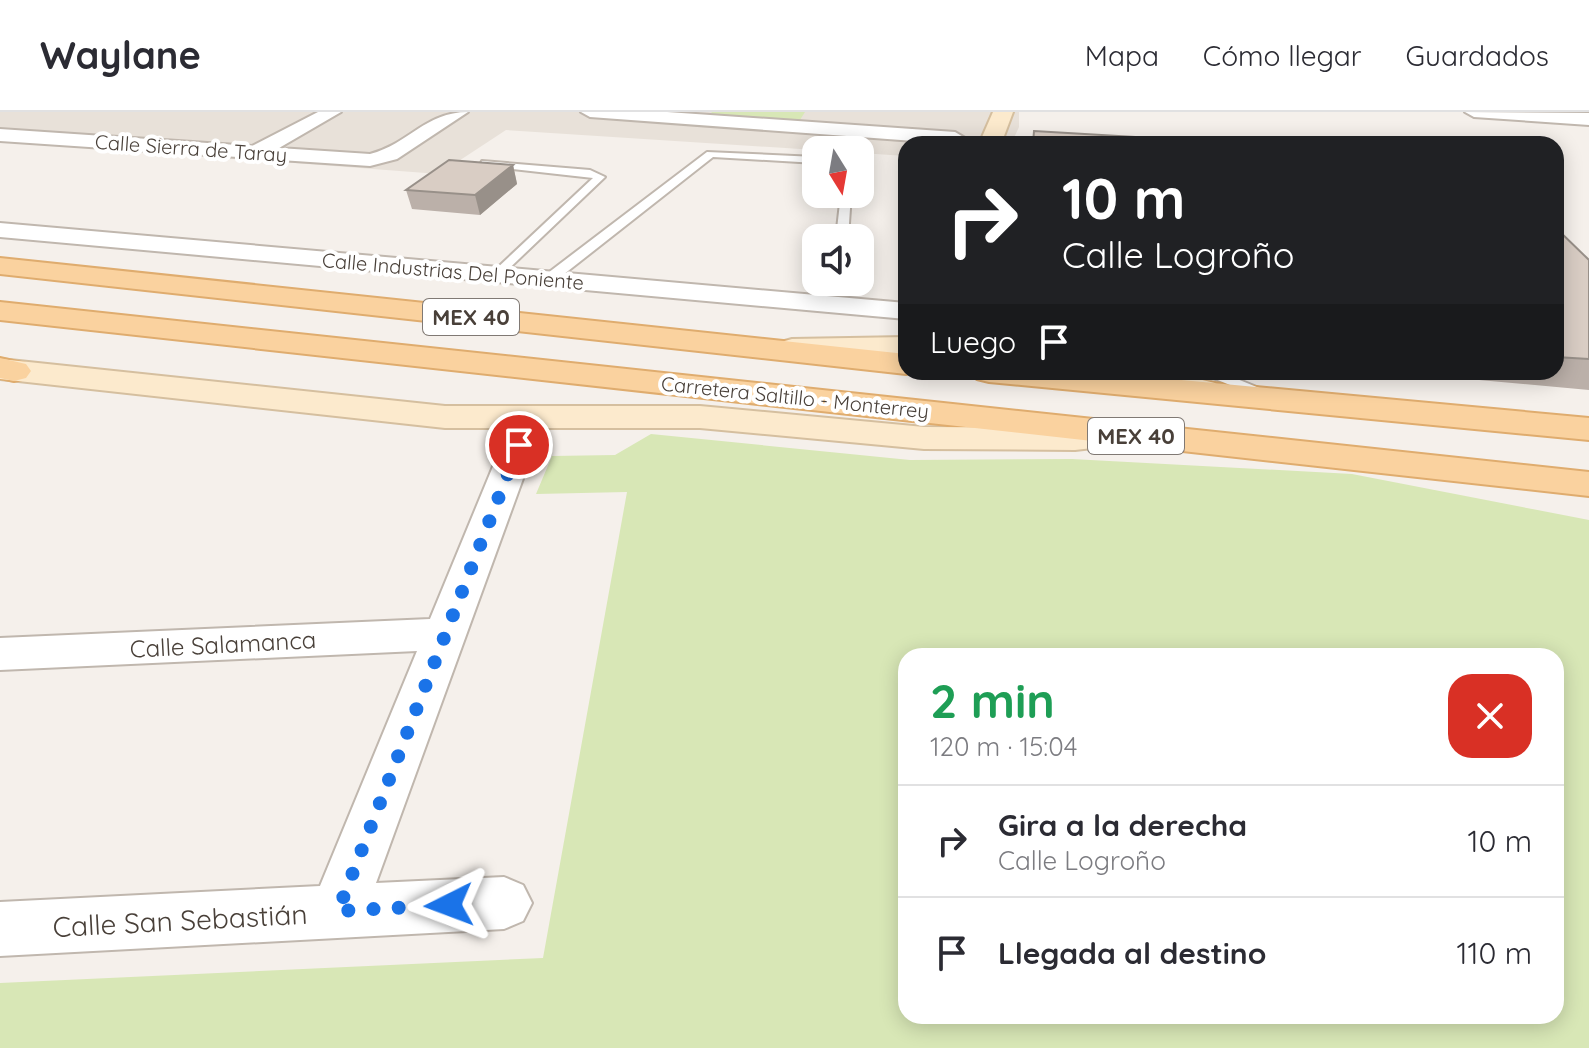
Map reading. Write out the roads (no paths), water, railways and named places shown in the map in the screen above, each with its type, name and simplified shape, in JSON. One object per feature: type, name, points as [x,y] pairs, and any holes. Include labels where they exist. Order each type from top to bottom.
[{"type":"main road","points":[[0,248],[46,254],[47,260],[0,298]]},
{"type":"main road","name":"Carretera Saltillo - Monterrey","points":[[0,266],[898,363]]},
{"type":"main road","name":"Carretera Saltillo - Monterrey","points":[[0,311],[1589,484]]},
{"type":"main road","name":"MEX 40","points":[[1141,380],[1217,384],[1287,402],[1589,429]]},
{"type":"street","points":[[256,152],[332,112]]},
{"type":"street","name":"Calle Sierra de Taray","points":[[0,135],[381,159],[459,112]]},
{"type":"street","points":[[590,112],[806,120],[929,136]]},
{"type":"street","points":[[916,135],[926,112]]},
{"type":"street","points":[[994,136],[1003,112]]},
{"type":"street","points":[[1474,112],[1549,114],[1589,119]]},
{"type":"street","points":[[1549,114],[1577,136]]},
{"type":"street","name":"Calle Industrias Del Poniente","points":[[0,230],[898,310]]},
{"type":"street","points":[[775,350],[898,347]]},
{"type":"street","points":[[5,369],[411,415],[700,417],[924,438],[1062,439],[1124,435]]},
{"type":"street","points":[[1186,380],[1217,384]]},
{"type":"street","points":[[338,911],[529,418]]},
{"type":"street","points":[[1506,475],[1589,492]]},
{"type":"street","name":"Calle Salamanca","points":[[0,654],[447,634]]},
{"type":"street","name":"Calle San Sebastián","points":[[0,929],[504,903]]},
{"type":"lane","points":[[549,279],[711,154],[802,159]]},
{"type":"lane","points":[[486,163],[590,173],[600,177],[499,274]]}]
